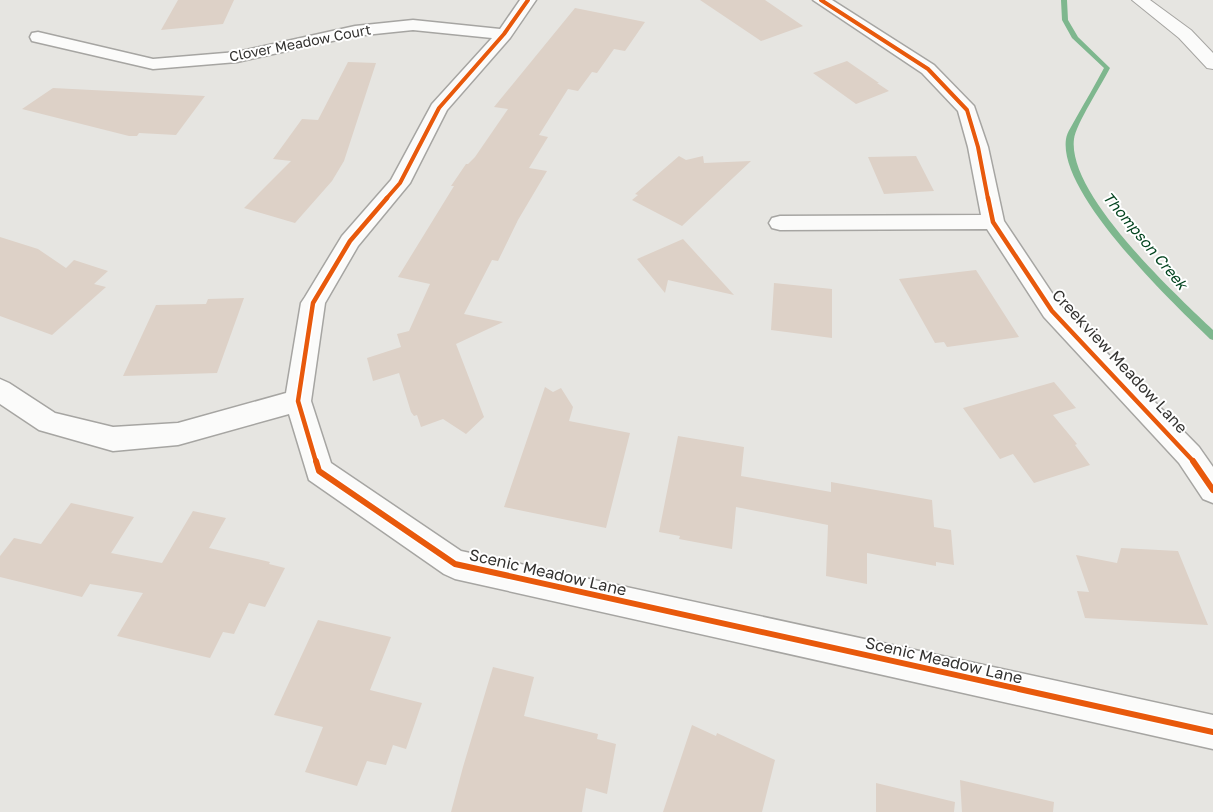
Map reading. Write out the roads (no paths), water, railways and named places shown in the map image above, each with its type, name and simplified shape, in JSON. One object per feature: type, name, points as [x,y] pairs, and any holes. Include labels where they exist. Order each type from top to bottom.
[{"type":"street","name":"Scenic Meadow Lane","points":[[528,0],[504,34],[439,108],[400,183],[350,241],[313,304],[298,401],[319,471],[455,564],[1213,732]]},
{"type":"street","name":"Creekview Meadow Lane","points":[[821,0],[928,69],[967,110],[978,147],[993,222],[1052,311],[1189,455],[1213,490]]},
{"type":"street","points":[[1140,0],[1173,23],[1209,55]]},
{"type":"street","name":"Clover Meadow Court","points":[[38,37],[153,64],[236,57],[355,31],[413,25],[504,34]]},
{"type":"street","points":[[780,223],[993,222]]},
{"type":"street","points":[[0,390],[48,422],[113,439],[178,434],[298,401]]},
{"type":"waterway","name":"Thompson Creek","points":[[1064,0],[1065,20],[1075,38],[1107,68],[1075,126],[1070,139],[1074,165],[1081,183],[1094,206],[1121,241],[1166,290],[1213,336]]}]
